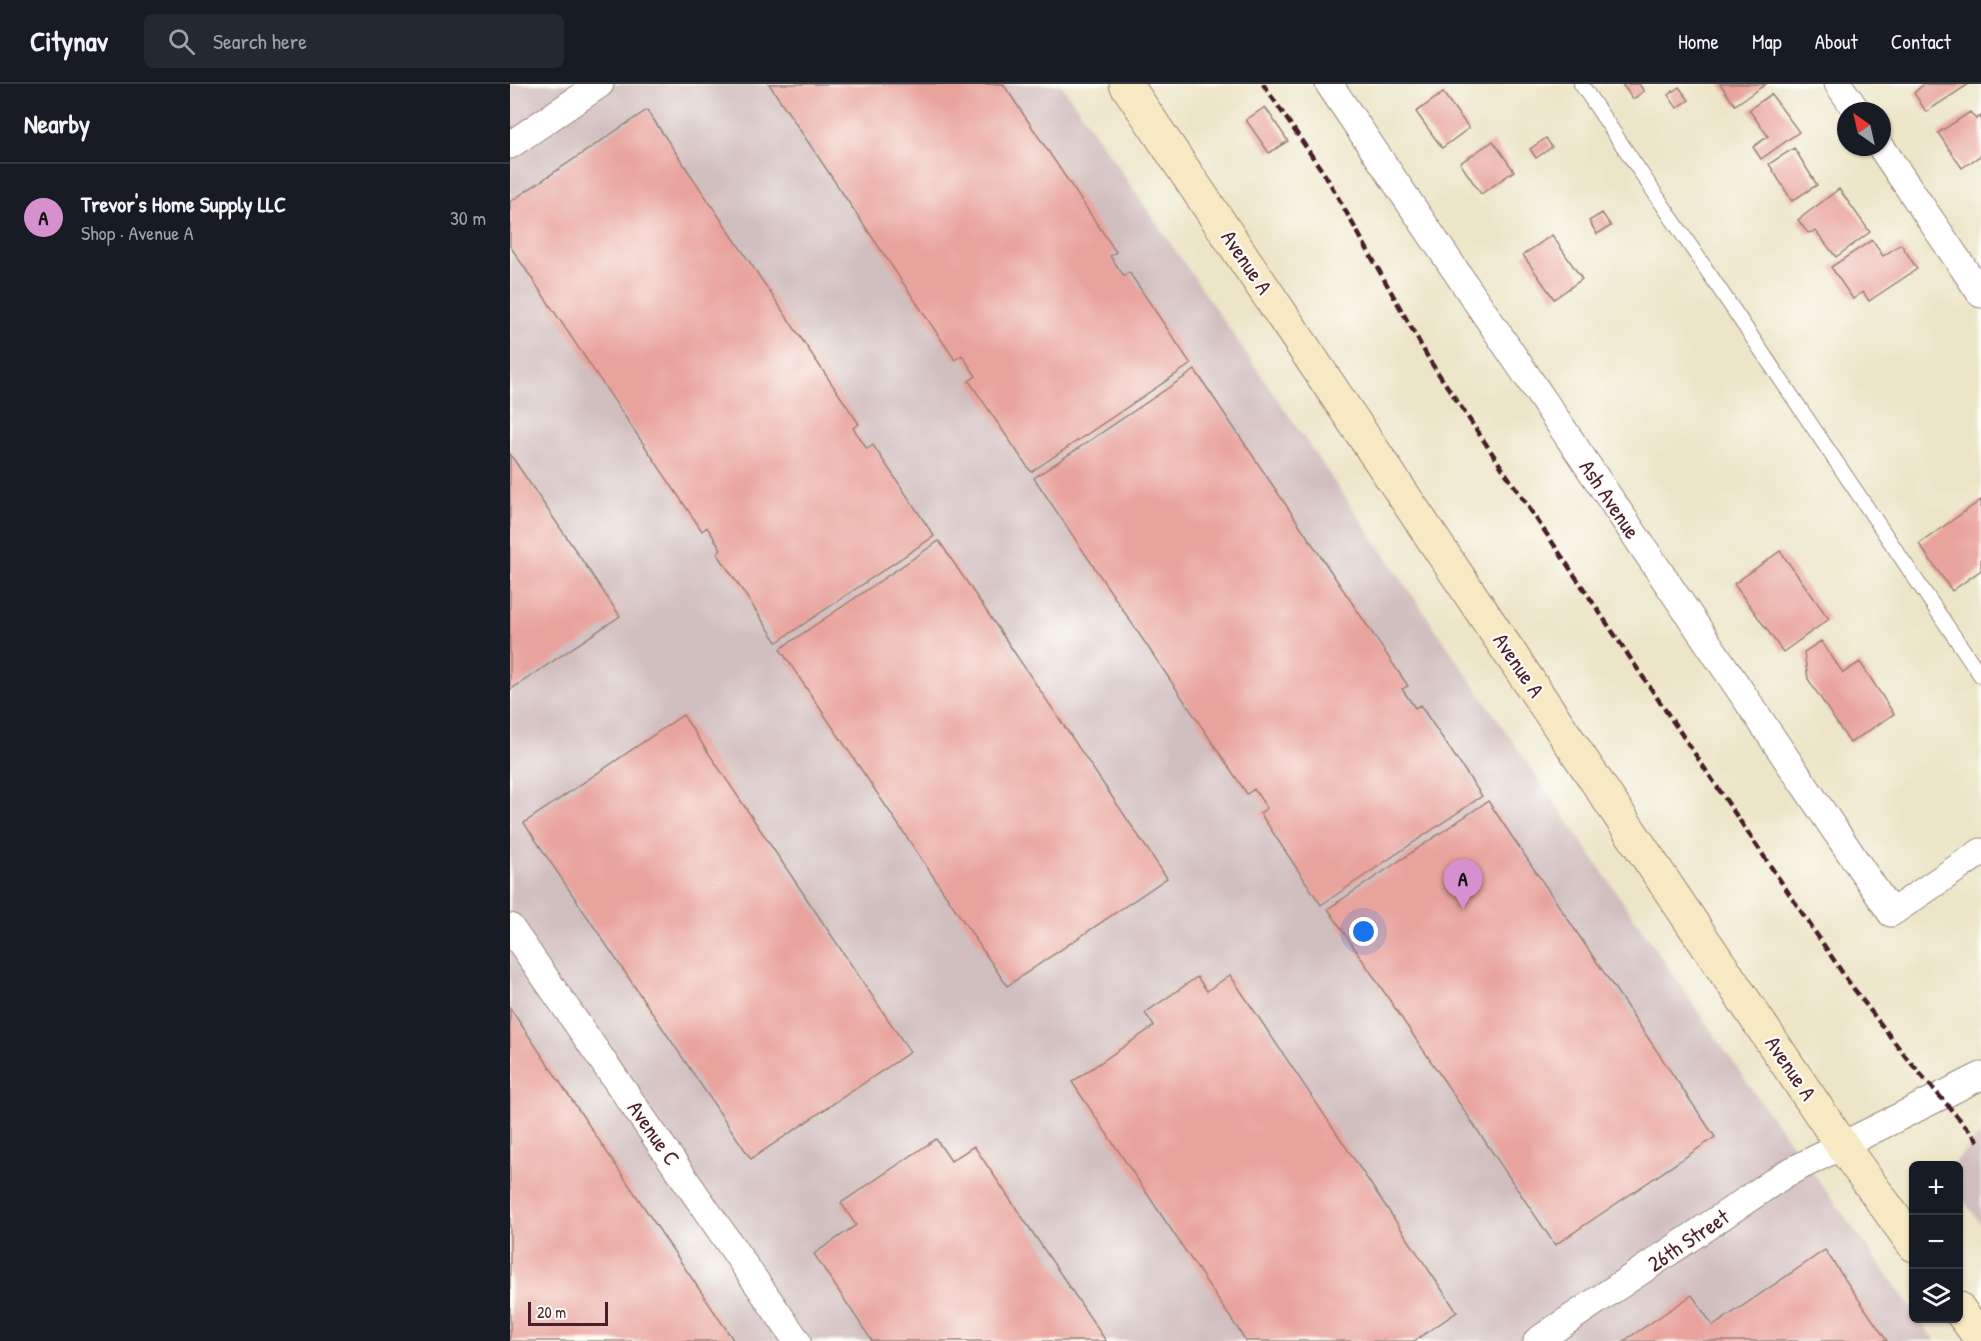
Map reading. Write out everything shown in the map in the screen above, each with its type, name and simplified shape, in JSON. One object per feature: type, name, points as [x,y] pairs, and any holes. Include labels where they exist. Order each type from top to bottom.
[{"type":"main road","name":"Avenue A","points":[[1126,84],[1841,1143],[1909,1238]]},
{"type":"main road","points":[[1963,1314],[1981,1339]]},
{"type":"street","points":[[510,145],[600,84]]},
{"type":"street","name":"Ash Avenue","points":[[1329,84],[1891,913],[1981,852]]},
{"type":"street","points":[[1838,84],[1851,102]]},
{"type":"street","points":[[1887,156],[1981,294]]},
{"type":"street","name":"Avenue C","points":[[510,927],[797,1341]]},
{"type":"street","name":"26th Street","points":[[1537,1341],[1785,1174],[1841,1143],[1981,1076]]},
{"type":"lane","points":[[1581,84],[1981,676]]},
{"type":"shaded area","points":[[510,84],[1061,84],[1753,1091],[1909,1305],[1909,1323],[1922,1323],[1936,1341],[510,1341]]},
{"type":"shaded area","points":[[1981,1134],[1981,1225],[1963,1200],[1963,1161],[1956,1161]]},
{"type":"building","points":[[769,84],[1003,84],[1116,252],[1110,256],[1124,276],[1129,272],[1191,364],[1031,472],[969,381],[976,376],[962,355],[955,360]]},
{"type":"building","points":[[1622,84],[1639,84],[1644,91],[1633,99]]},
{"type":"building","points":[[1720,84],[1766,84],[1735,105]]},
{"type":"building","points":[[1924,84],[1969,84],[1926,112],[1914,93]]},
{"type":"building","points":[[1679,87],[1689,100],[1677,108],[1668,95]]},
{"type":"building","points":[[1443,93],[1469,128],[1442,148],[1416,112]]},
{"type":"building","points":[[1771,94],[1799,132],[1761,159],[1753,147],[1768,136],[1749,110]]},
{"type":"building","points":[[1265,107],[1288,141],[1269,153],[1246,120]]},
{"type":"building","points":[[647,110],[859,424],[853,428],[867,449],[873,445],[934,536],[777,642],[717,553],[721,549],[707,527],[702,531],[510,246],[510,202]]},
{"type":"building","points":[[1970,112],[1976,119],[1981,116],[1981,155],[1962,168],[1938,133]]},
{"type":"building","points":[[1546,138],[1552,147],[1536,158],[1530,149]]},
{"type":"building","points":[[1493,141],[1514,171],[1481,194],[1460,163]]},
{"type":"building","points":[[1794,148],[1817,185],[1792,201],[1769,164]]},
{"type":"building","points":[[1839,189],[1870,232],[1836,257],[1816,231],[1808,233],[1798,220]]},
{"type":"building","points":[[1602,213],[1611,226],[1597,234],[1589,221]]},
{"type":"building","points":[[1552,235],[1582,279],[1554,299],[1523,255]]},
{"type":"building","points":[[1872,240],[1883,256],[1901,244],[1917,269],[1869,301],[1863,292],[1853,299],[1831,267]]},
{"type":"building","points":[[1195,370],[1408,686],[1402,689],[1415,708],[1420,705],[1482,796],[1321,905],[1260,813],[1267,808],[1254,789],[1247,794],[1034,478]]},
{"type":"building","points":[[510,454],[620,616],[510,690]]},
{"type":"building","points":[[1981,500],[1981,570],[1952,591],[1919,544]]},
{"type":"building","points":[[939,541],[1167,878],[1007,986],[780,649]]},
{"type":"building","points":[[1780,551],[1829,619],[1783,652],[1734,584]]},
{"type":"building","points":[[1821,641],[1843,673],[1860,662],[1894,714],[1850,743],[1808,679],[1804,652]]},
{"type":"building","points":[[683,715],[910,1052],[751,1159],[524,823]]},
{"type":"building","points":[[1488,801],[1715,1137],[1555,1245],[1328,909]]},
{"type":"building","points":[[1230,975],[1457,1312],[1414,1341],[1246,1341],[1072,1082],[1154,1026],[1145,1013],[1197,977],[1207,991]]},
{"type":"building","points":[[510,1008],[734,1341],[510,1341]]},
{"type":"building","points":[[936,1139],[951,1161],[974,1146],[1106,1341],[872,1341],[814,1254],[856,1225],[841,1203]]},
{"type":"building","points":[[1825,1250],[1887,1341],[1624,1341],[1692,1295],[1713,1326]]},
{"type":"railway","points":[[1263,84],[1327,178],[1430,361],[1848,981],[1905,1056],[1981,1144]]},
{"type":"place","name":"Trevor's Home Supply LLC","points":[[1463,909]]}]
